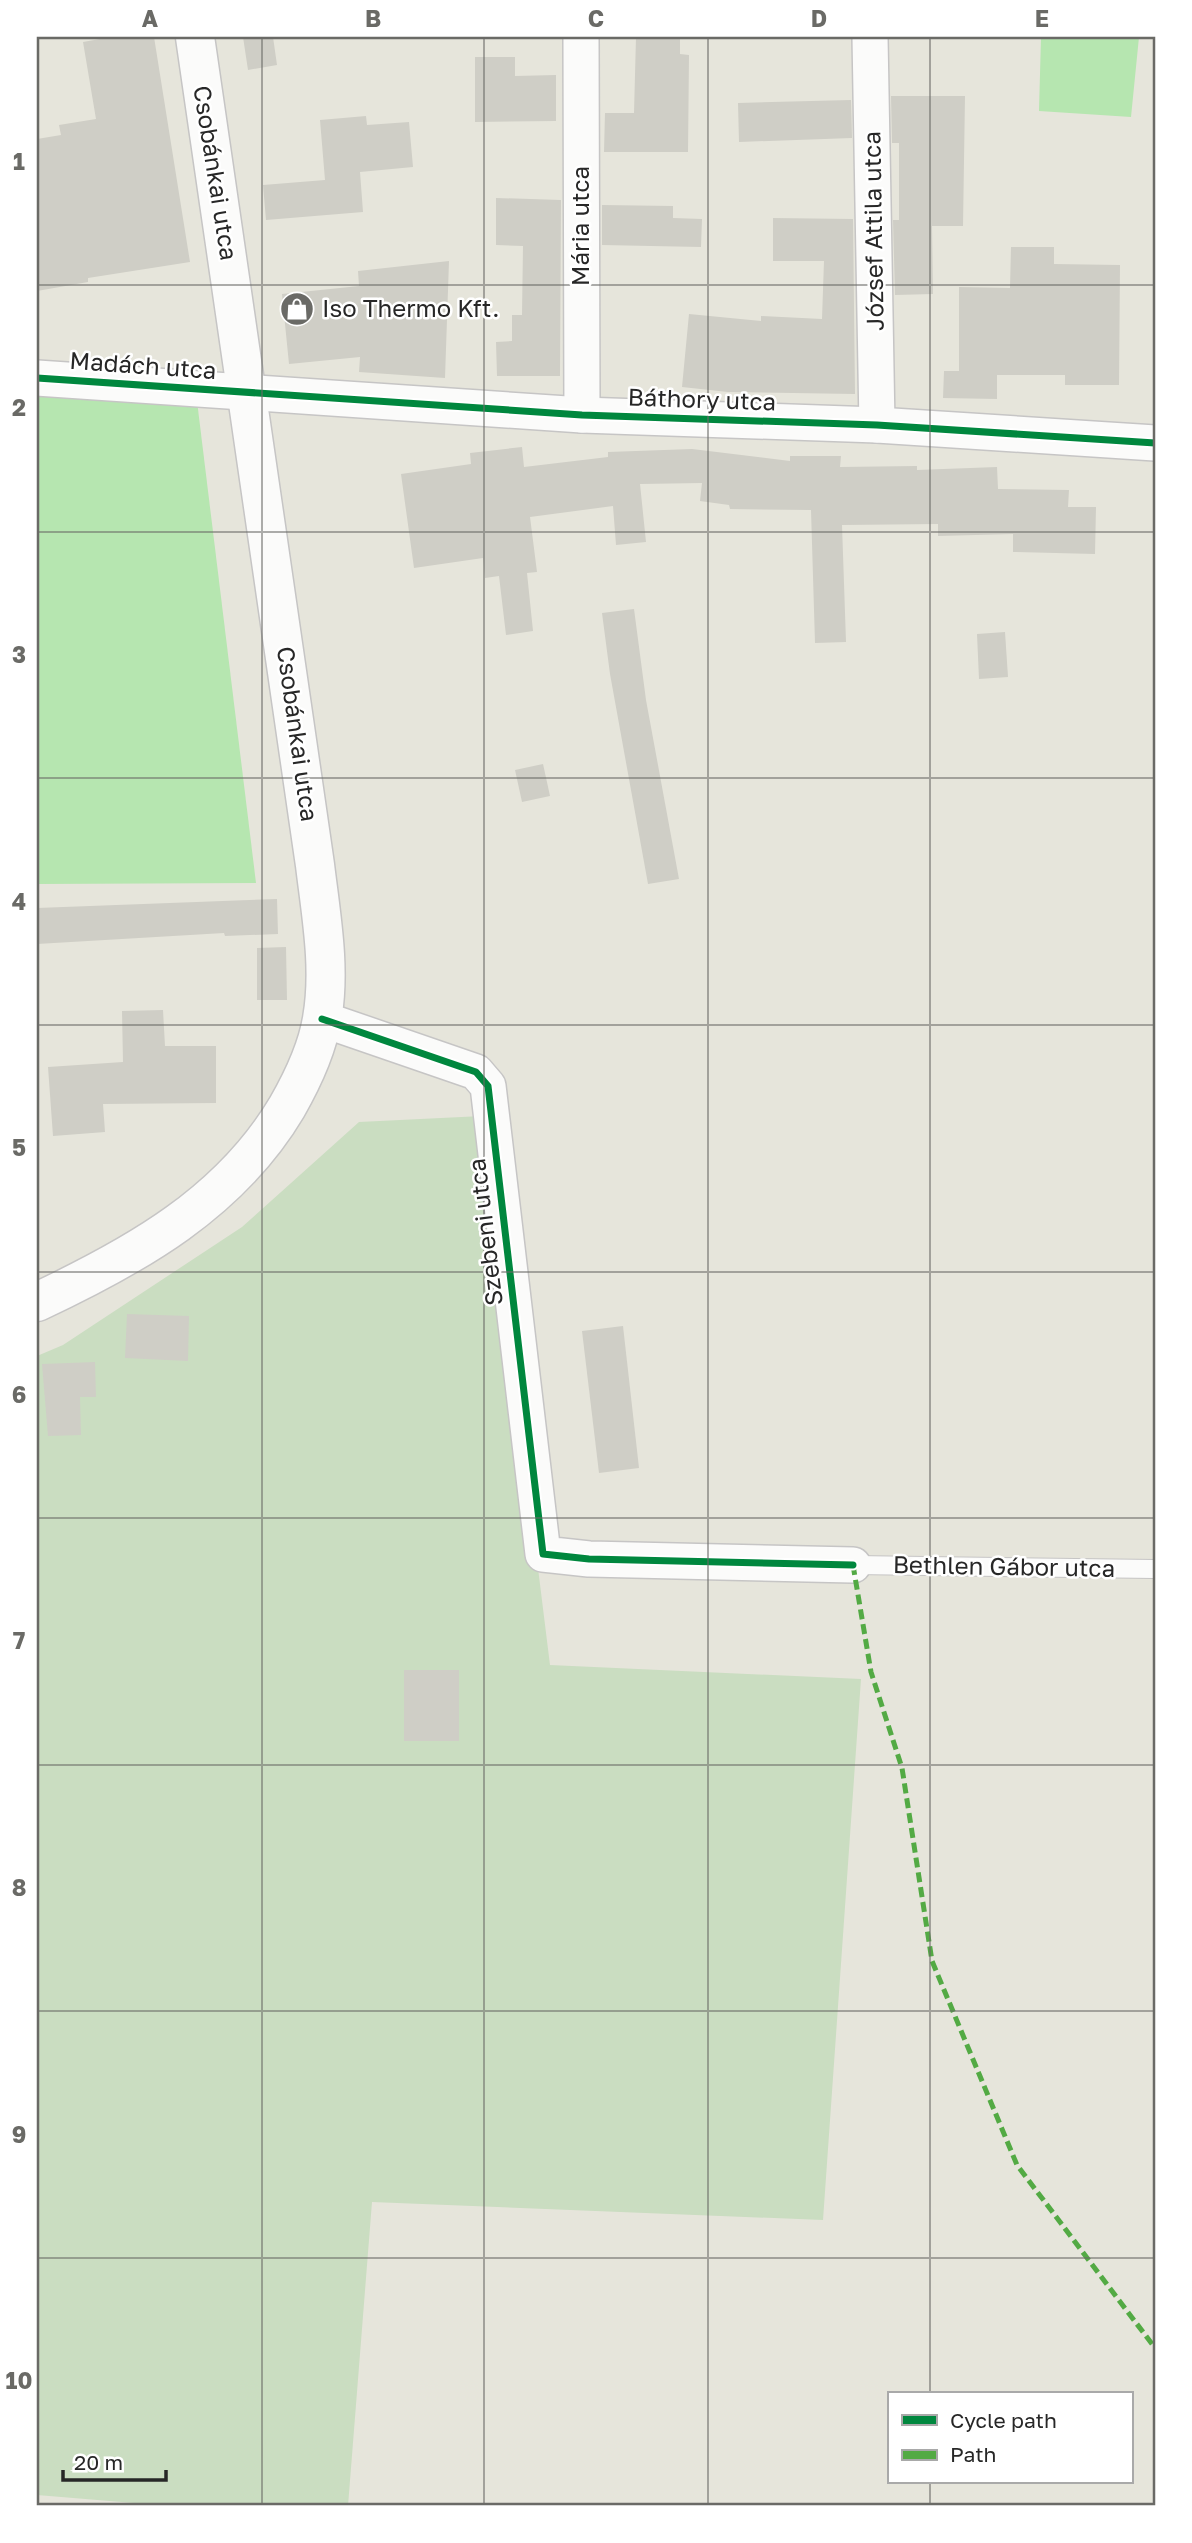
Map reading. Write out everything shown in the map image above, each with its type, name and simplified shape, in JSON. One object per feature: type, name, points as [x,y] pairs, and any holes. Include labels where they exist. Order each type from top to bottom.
[{"type":"main road","name":"Csobánkai utca","points":[[37,1302],[115,1266],[191,1215],[240,1172],[276,1125],[305,1075],[322,1019],[324,940],[315,865],[195,37]]},
{"type":"street","name":"Mária utca","points":[[581,37],[582,415]]},
{"type":"street","name":"József Attila utca","points":[[870,37],[877,425]]},
{"type":"street","name":"Madách utca","points":[[37,378],[247,392]]},
{"type":"street","name":"Báthory utca","points":[[247,392],[582,415],[877,425],[1155,443]]},
{"type":"street","name":"Szebeni utca","points":[[322,1019],[476,1072],[488,1086],[543,1554],[589,1559],[853,1565]]},
{"type":"lane","name":"Bethlen Gábor utca","points":[[853,1565],[1155,1569]]},
{"type":"green space","points":[[1041,37],[1139,37],[1131,117],[1039,111]]},
{"type":"green space","points":[[37,390],[197,401],[256,883],[37,884]]},
{"type":"green space","points":[[482,1116],[550,1665],[861,1679],[823,2220],[372,2202],[348,2506],[170,2506],[37,2495],[37,1356],[63,1345],[242,1227],[359,1122]]},
{"type":"building","points":[[111,37],[154,37],[190,262],[88,278],[88,282],[37,291],[37,139],[61,135],[59,125],[96,119],[83,42]]},
{"type":"building","points":[[243,37],[273,37],[277,65],[248,70]]},
{"type":"building","points":[[636,37],[680,37],[680,54],[689,55],[688,152],[604,152],[605,113],[634,113]]},
{"type":"building","points":[[475,57],[515,57],[515,76],[556,75],[556,121],[475,122]]},
{"type":"building","points":[[891,96],[965,96],[963,226],[932,226],[933,294],[895,295],[893,220],[899,220],[899,143],[892,143]]},
{"type":"building","points":[[851,100],[852,138],[739,142],[738,103]]},
{"type":"building","points":[[366,116],[367,125],[409,122],[413,167],[360,172],[363,212],[266,220],[263,185],[325,180],[320,120]]},
{"type":"building","points":[[496,198],[561,200],[560,376],[497,376],[496,342],[512,341],[512,315],[522,315],[523,246],[496,245]]},
{"type":"building","points":[[602,205],[673,206],[673,218],[702,219],[701,247],[602,245]]},
{"type":"building","points":[[773,218],[853,219],[855,394],[728,392],[682,387],[689,314],[761,321],[761,316],[822,319],[824,261],[773,261]]},
{"type":"building","points":[[1011,247],[1054,247],[1054,264],[1120,265],[1119,385],[1065,385],[1065,375],[997,375],[997,399],[943,398],[944,371],[959,371],[959,287],[1010,288]]},
{"type":"building","points":[[449,261],[445,378],[359,372],[360,357],[289,364],[282,294],[359,286],[358,271]]},
{"type":"building","points":[[522,447],[524,467],[608,457],[608,452],[692,449],[790,461],[790,456],[841,456],[840,467],[917,466],[917,470],[997,467],[998,489],[1069,490],[1068,507],[1096,507],[1095,554],[1013,552],[1013,534],[938,536],[938,524],[842,525],[846,642],[815,643],[811,510],[730,509],[729,505],[700,501],[702,483],[640,484],[646,542],[616,545],[613,506],[530,517],[537,572],[527,573],[533,631],[506,635],[499,576],[485,578],[483,558],[414,568],[401,474],[471,464],[470,453]]},
{"type":"building","points":[[634,609],[646,700],[679,879],[648,884],[610,674],[602,613]]},
{"type":"building","points":[[1005,632],[1008,677],[979,679],[977,634]]},
{"type":"building","points":[[543,764],[550,796],[522,802],[515,770]]},
{"type":"building","points":[[277,899],[278,934],[225,936],[224,933],[37,944],[37,908]]},
{"type":"building","points":[[286,947],[287,1000],[257,1000],[257,948]]},
{"type":"building","points":[[163,1010],[165,1046],[216,1046],[216,1103],[103,1104],[105,1132],[53,1136],[48,1067],[123,1062],[122,1011]]},
{"type":"building","points":[[127,1314],[189,1316],[188,1361],[125,1358]]},
{"type":"building","points":[[623,1326],[639,1468],[599,1473],[582,1331]]},
{"type":"building","points":[[95,1362],[96,1397],[80,1397],[81,1435],[48,1436],[42,1364]]},
{"type":"building","points":[[404,1670],[459,1670],[459,1741],[404,1741]]},
{"type":"marked path","points":[[853,1565],[871,1672],[902,1768],[932,1961],[1017,2165],[1155,2348]]},
{"type":"cycle path","points":[[37,378],[582,415],[877,425],[1155,443]]},
{"type":"cycle path","points":[[322,1019],[476,1072],[488,1086],[543,1554],[589,1559],[853,1565]]},
{"type":"place","name":"Iso Thermo Kft.","points":[[297,309]]}]
